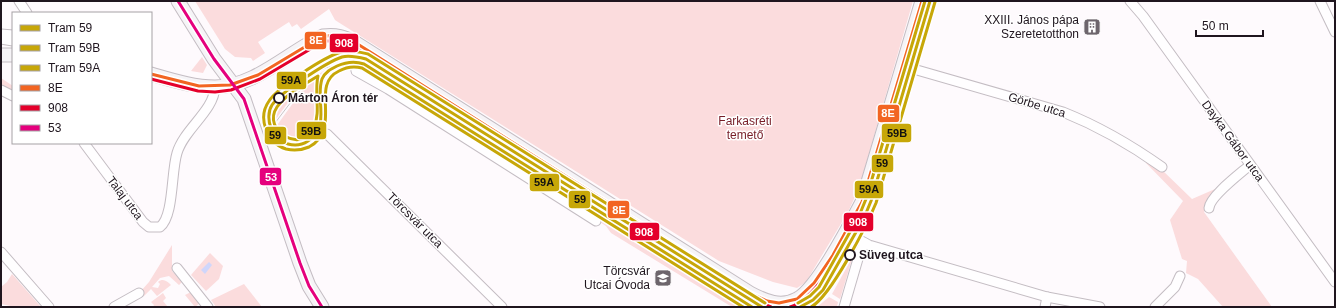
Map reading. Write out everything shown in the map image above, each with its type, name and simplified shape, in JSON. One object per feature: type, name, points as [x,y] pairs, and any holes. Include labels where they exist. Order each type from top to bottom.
[{"type":"street","points":[[19,1],[26,12]]},
{"type":"street","points":[[178,1],[214,59],[244,99],[300,263],[309,286],[322,307]]},
{"type":"street","points":[[152,74],[193,85],[215,87],[233,84],[263,72],[323,36],[342,36],[355,47],[750,293],[770,302],[784,303],[797,299],[810,288],[846,232],[862,202],[922,1]]},
{"type":"street","name":"Dayka Gábor utca","points":[[1130,1],[1143,16],[1335,282]]},
{"type":"street","points":[[1320,1],[1335,32]]},
{"type":"street","points":[[1,34],[12,35]]},
{"type":"street","points":[[1,39],[12,41]]},
{"type":"street","points":[[355,47],[356,71],[388,89],[596,221]]},
{"type":"street","points":[[1,55],[12,54]]},
{"type":"street","name":"Görbe utca","points":[[903,66],[1063,112],[1084,120],[1125,142],[1162,167]]},
{"type":"street","name":"Talaj utca","points":[[85,144],[142,222],[149,227],[160,226],[167,219],[174,162],[178,150],[182,140],[214,98],[215,87]]},
{"type":"street","points":[[1,90],[12,96]]},
{"type":"street","name":"Törcsvár utca","points":[[327,134],[502,307]]},
{"type":"street","points":[[1209,208],[1216,196],[1250,165]]},
{"type":"street","points":[[846,232],[865,243],[1047,297],[1100,307]]},
{"type":"street","points":[[844,307],[860,252],[865,243]]},
{"type":"street","points":[[1,252],[49,307]]},
{"type":"street","points":[[176,268],[208,307]]},
{"type":"street","points":[[1155,307],[1175,287],[1180,276]]},
{"type":"street","points":[[114,307],[139,293]]},
{"type":"street","points":[[1044,307],[1047,297]]},
{"type":"green space","name":"Farkasréti temető","points":[[195,1],[913,1],[859,188],[848,212],[806,282],[797,288],[773,282],[719,261],[338,22],[335,20],[329,9],[301,29],[297,24],[292,27],[289,22],[258,42],[265,53],[253,61],[251,58],[235,57],[225,49]]},
{"type":"green space","points":[[202,57],[207,65],[203,73],[191,71]]},
{"type":"green space","points":[[358,64],[367,68],[559,189],[556,192],[357,68]]},
{"type":"green space","points":[[325,70],[326,71],[320,79],[318,89],[318,121],[316,130],[311,137],[301,142],[290,142],[280,138],[274,130],[271,120],[274,105],[301,85],[273,123],[275,128],[309,81]]},
{"type":"green space","points":[[1,78],[12,85],[12,92],[1,86]]},
{"type":"green space","points":[[1149,160],[1161,169],[1192,199],[1222,186],[1212,198],[1204,212],[1272,307],[1223,307],[1198,279],[1186,273],[1187,261],[1182,259],[1170,220],[1183,201],[1146,163]]},
{"type":"green space","points":[[564,192],[746,307],[732,307],[611,233],[606,226],[561,197]]},
{"type":"green space","points":[[172,245],[172,271],[182,282],[179,285],[169,276],[160,278],[152,287],[158,288],[160,284],[158,282],[162,280],[171,285],[157,296],[151,289],[144,296],[141,291],[149,282]]},
{"type":"green space","points":[[210,253],[223,266],[219,279],[206,291],[191,275]]},
{"type":"green space","points":[[853,256],[840,299],[832,294]]},
{"type":"green space","points":[[12,274],[41,307],[15,307],[1,304],[1,287],[7,282]]},
{"type":"green space","points":[[244,284],[262,307],[216,307],[211,300]]},
{"type":"green space","points":[[191,292],[200,303],[195,307],[185,295]]},
{"type":"green space","points":[[163,293],[166,298],[163,301],[168,307],[153,307],[154,305],[151,302]]},
{"type":"green space","points":[[829,297],[838,302],[837,307],[817,307]]},
{"type":"water","points":[[209,262],[212,265],[205,274],[201,270]]},
{"type":"tram line","name":"59A","points":[[798,303],[810,296],[819,287],[859,216],[866,199],[925,1]]},
{"type":"tram line","name":"59","points":[[800,307],[813,300],[823,290],[864,218],[871,201],[930,1]]},
{"type":"tram line","name":"59B","points":[[811,307],[819,300],[838,276],[876,203],[935,2]]},
{"type":"tram line","name":"59A","points":[[743,307],[362,68],[353,67],[344,69],[330,78],[326,86],[326,119],[324,130],[319,139],[309,147],[298,150],[289,150],[279,146],[269,136],[266,129],[264,122],[266,108],[269,101],[282,88],[302,73],[333,55],[344,51],[354,51],[368,54],[765,303]]},
{"type":"tram line","name":"59","points":[[752,307],[364,64],[350,62],[337,66],[325,74],[320,87],[321,121],[319,129],[315,135],[306,142],[298,145],[291,145],[282,142],[272,131],[269,122],[271,107],[277,99],[294,85],[335,60],[348,56],[366,59],[762,307]]},
{"type":"tram line","points":[[317,72],[325,68],[345,63]]},
{"type":"tram line","points":[[275,123],[307,81],[315,73]]},
{"type":"tram line","name":"59B","points":[[318,76],[317,115],[314,127],[309,135],[301,139],[293,139],[285,136],[274,124],[274,116],[277,107],[290,94],[318,76]]},
{"type":"transit line","name":"53","points":[[178,1],[214,59],[244,99],[300,263],[309,286],[322,307]]},
{"type":"transit line","name":"8E","points":[[152,74],[199,86],[230,85],[258,75],[323,36],[340,36],[356,43],[750,293],[767,301],[779,303],[797,299],[814,283],[833,255],[862,202],[922,1]]},
{"type":"transit line","name":"908","points":[[790,307],[801,302],[812,292],[834,263],[862,216],[875,180],[927,2]]},
{"type":"transit line","name":"908","points":[[152,79],[198,91],[215,92],[231,90],[260,79],[324,41],[339,41],[354,47],[747,297],[771,307]]},
{"type":"place","name":"XXIII. János pápa Szeretetotthon","points":[[1092,27]]},
{"type":"place","name":"Márton Áron tér","points":[[279,98]]},
{"type":"place","name":"Süveg utca","points":[[850,255]]},
{"type":"place","name":"Törcsvár Utcai Óvoda","points":[[663,278]]}]
